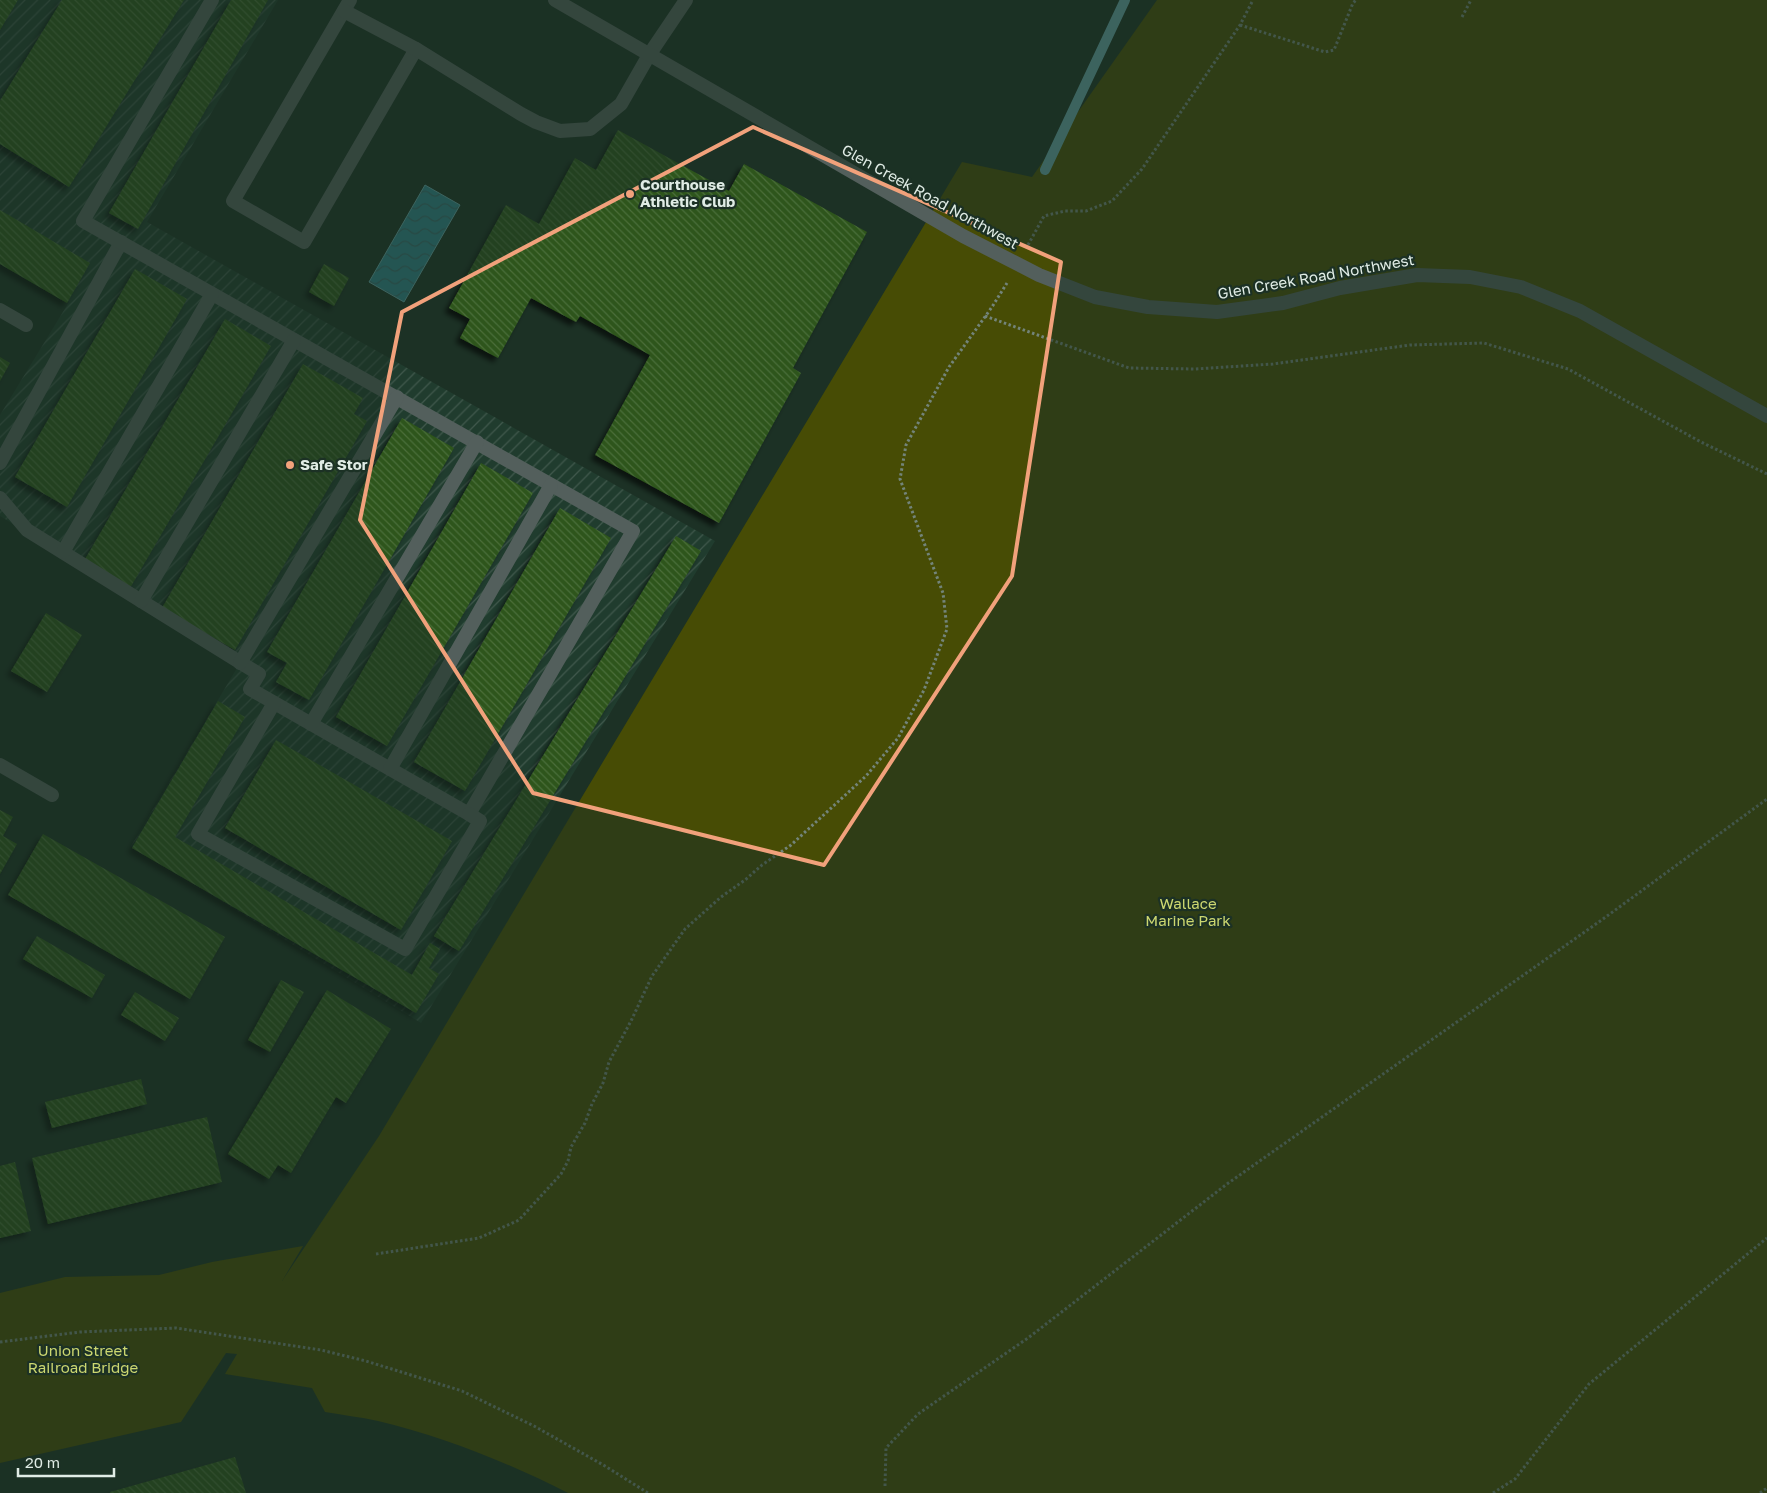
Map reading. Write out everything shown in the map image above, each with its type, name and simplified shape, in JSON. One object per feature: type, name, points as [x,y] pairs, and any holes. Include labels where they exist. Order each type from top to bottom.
[{"type":"street","points":[[212,0],[83,221],[633,530],[469,814]]},
{"type":"street","name":"Glen Creek Road Northwest","points":[[555,0],[956,232],[1038,275],[1094,297],[1148,307],[1217,312],[1283,303],[1340,288],[1417,275],[1470,277],[1521,286],[1580,311],[1767,416]]},
{"type":"street","points":[[416,49],[304,242],[233,200],[347,6],[521,114],[560,131],[590,129],[621,104],[649,55],[686,0]]},
{"type":"street","points":[[0,463],[121,242]]},
{"type":"street","points":[[63,552],[212,294]]},
{"type":"street","points":[[0,310],[26,325]]},
{"type":"street","points":[[141,601],[294,340]]},
{"type":"street","points":[[240,663],[397,397]]},
{"type":"street","points":[[312,724],[476,442]]},
{"type":"street","points":[[390,769],[551,484]]},
{"type":"street","points":[[0,498],[27,530],[259,674],[250,689],[480,821],[405,949],[198,834],[274,703]]},
{"type":"street","points":[[0,765],[52,795]]},
{"type":"path","points":[[376,1254],[479,1238],[519,1220],[561,1174],[603,1083],[609,1062],[652,976],[685,929],[721,896],[791,845],[866,776],[898,738],[924,690],[947,629],[943,593],[900,479],[906,444],[949,367],[985,316],[1018,264],[1044,216],[1065,211],[1086,211],[1112,201],[1142,169],[1240,24],[1253,0]]},
{"type":"path","points":[[1240,24],[1325,52],[1334,50],[1353,3],[1356,0]]},
{"type":"path","points":[[1462,17],[1471,0]]},
{"type":"path","points":[[985,316],[1129,368],[1195,369],[1263,364],[1410,345],[1484,343],[1568,369],[1702,442],[1767,474]]},
{"type":"path","points":[[885,1486],[886,1448],[918,1414],[1028,1338],[1227,1184],[1603,919],[1767,799]]},
{"type":"path","points":[[1493,1493],[1515,1479],[1589,1384],[1767,1238]]},
{"type":"path","points":[[0,1342],[80,1332],[176,1328],[320,1350],[366,1361],[462,1392],[534,1426],[648,1493]]},
{"type":"path","points":[[1760,1493],[1767,1488]]},
{"type":"highlighted area","points":[[753,127],[1061,262],[1012,576],[824,865],[533,793],[360,520],[402,312]]},
{"type":"shaded area","name":"Safe Stor","points":[[0,0],[278,0],[147,222],[715,541],[421,1023],[131,846],[240,663],[0,516],[0,415],[69,302],[0,264]]},
{"type":"green space","name":"Wallace Marine Park","points":[[1157,0],[1767,0],[1767,1493],[568,1493],[498,1461],[403,1427],[325,1412],[312,1388],[225,1374],[237,1354],[226,1353],[181,1422],[0,1463],[0,1293],[65,1277],[159,1275],[212,1262],[303,1246],[282,1281],[379,1136],[962,162],[1032,177]]},
{"type":"water","points":[[425,185],[460,205],[404,302],[369,282]]},
{"type":"building","points":[[0,0],[18,0],[0,30]]},
{"type":"building","points":[[62,0],[184,0],[69,187],[0,144],[0,101]]},
{"type":"building","points":[[231,0],[268,0],[138,229],[109,213]]},
{"type":"building","points":[[618,130],[729,191],[744,164],[867,232],[793,368],[801,373],[719,523],[595,455],[650,355],[580,316],[576,322],[531,298],[498,358],[460,338],[470,319],[449,308],[506,205],[539,224],[575,158],[596,170]]},
{"type":"building","points":[[0,210],[90,263],[67,303],[0,264]]},
{"type":"building","points":[[324,264],[349,278],[334,306],[309,292]]},
{"type":"building","points":[[135,269],[187,299],[67,507],[15,477]]},
{"type":"building","points":[[225,319],[271,346],[130,588],[84,561]]},
{"type":"building","points":[[0,357],[10,363],[0,381]]},
{"type":"building","points":[[303,364],[363,398],[354,414],[367,421],[235,650],[162,608]]},
{"type":"building","points":[[402,418],[454,448],[309,700],[276,682],[287,663],[267,652]]},
{"type":"building","points":[[481,463],[533,493],[387,746],[336,717]]},
{"type":"building","points":[[560,508],[611,538],[465,791],[414,762]]},
{"type":"building","points":[[676,536],[701,551],[459,951],[434,936]]},
{"type":"building","points":[[46,613],[82,635],[47,692],[11,671]]},
{"type":"building","points":[[218,701],[245,717],[175,837],[412,975],[430,943],[440,949],[429,968],[439,974],[416,1013],[132,848]]},
{"type":"building","points":[[276,740],[452,841],[401,930],[225,828]]},
{"type":"building","points":[[0,810],[13,817],[3,836],[17,844],[0,874]]},
{"type":"building","points":[[43,834],[225,937],[190,999],[8,895]]},
{"type":"building","points":[[37,936],[105,975],[92,998],[23,959]]},
{"type":"building","points":[[281,980],[304,992],[270,1052],[248,1040]]},
{"type":"building","points":[[327,990],[391,1029],[346,1103],[336,1097],[291,1173],[278,1165],[269,1179],[228,1154]]},
{"type":"building","points":[[135,992],[179,1018],[165,1041],[121,1015]]},
{"type":"building","points":[[141,1079],[147,1104],[52,1128],[45,1102]]},
{"type":"building","points":[[207,1117],[222,1182],[48,1224],[32,1158]]},
{"type":"building","points":[[15,1162],[31,1231],[0,1238],[0,1166]]},
{"type":"building","points":[[235,1457],[246,1493],[110,1493],[110,1492]]},
{"type":"waterway","points":[[1045,170],[1125,0]]},
{"type":"place","name":"Courthouse Athletic Club","points":[[630,194]]},
{"type":"place","name":"Safe Stor","points":[[290,465]]},
{"type":"park label","name":"Union Street Railroad Bridge","points":[[83,1360]]}]
